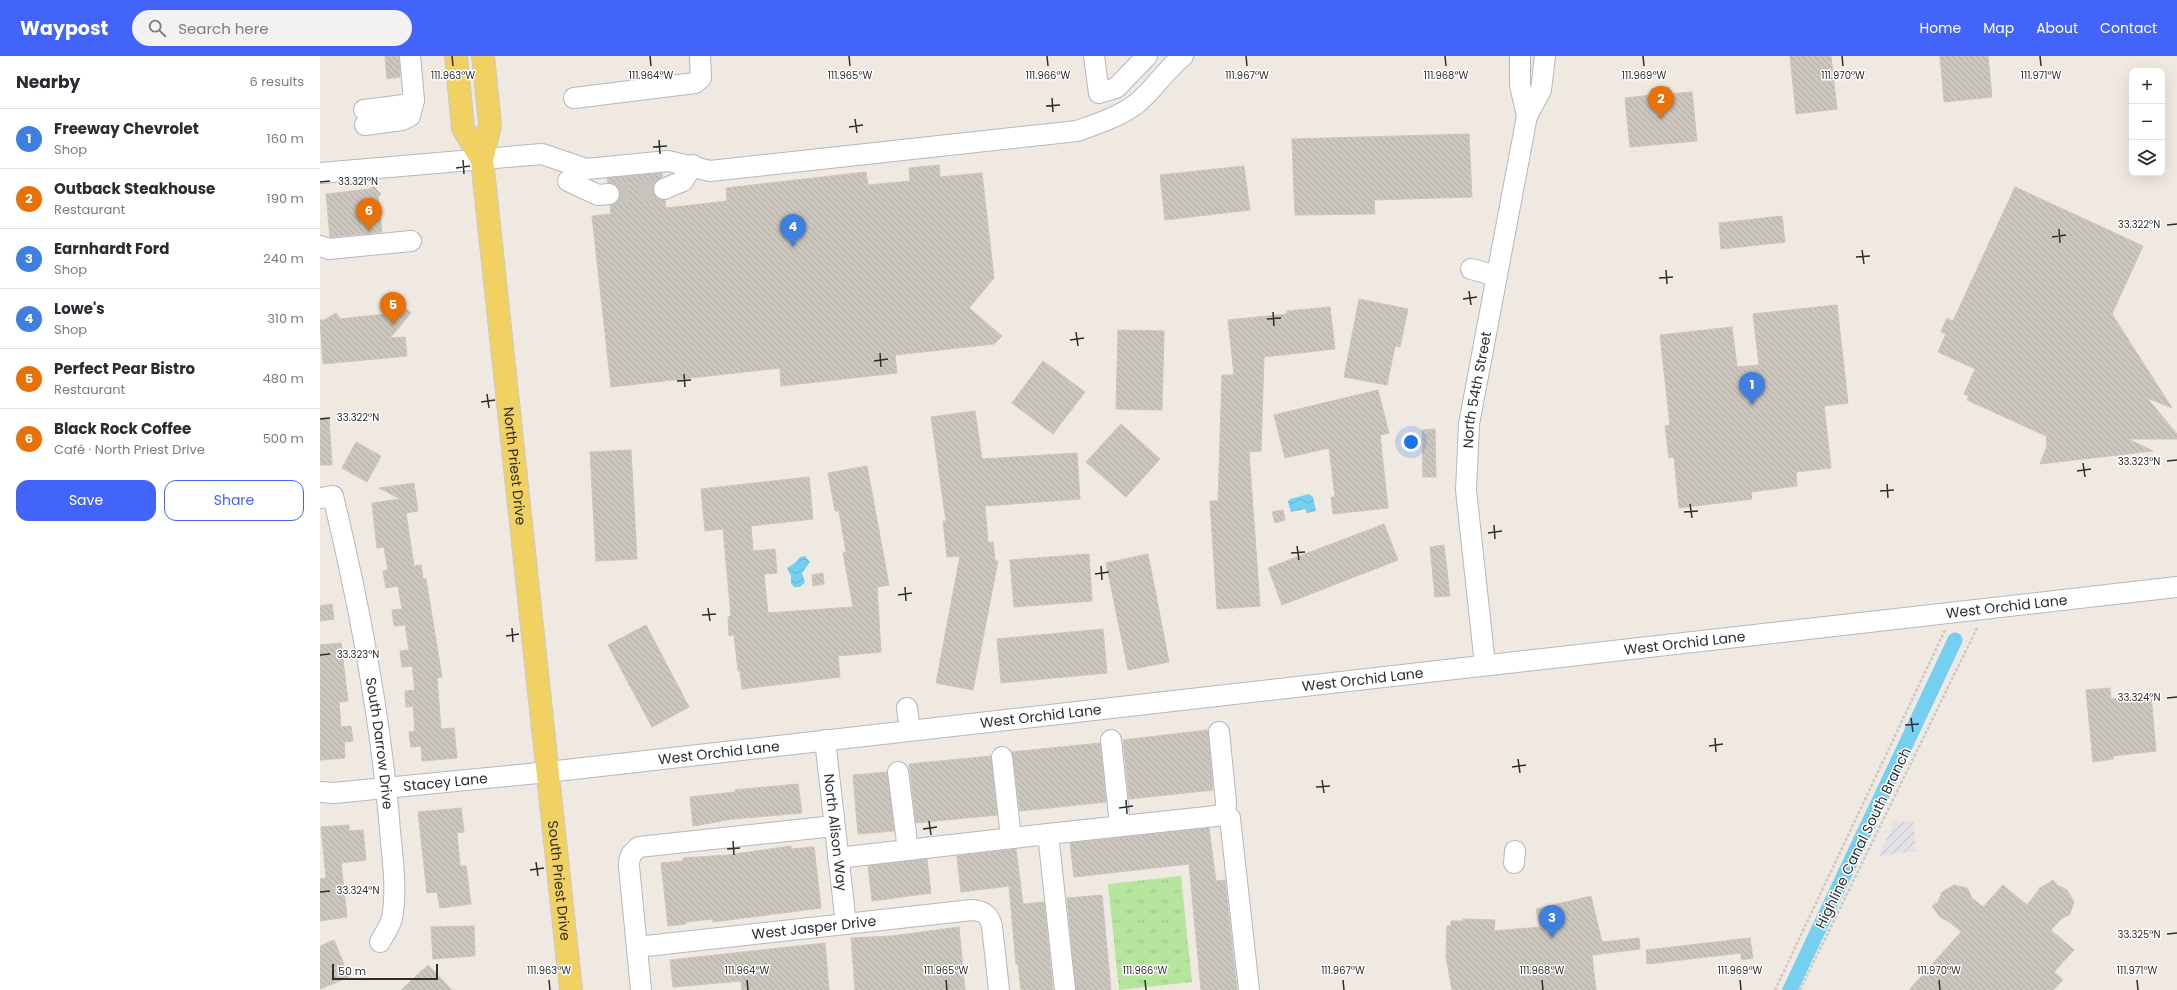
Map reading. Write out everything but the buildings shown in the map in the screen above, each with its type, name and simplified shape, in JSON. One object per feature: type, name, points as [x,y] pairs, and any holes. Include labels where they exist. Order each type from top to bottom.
[{"type":"main road","name":"North Priest Drive","points":[[456,56],[463,128],[482,160]]},
{"type":"main road","name":"North Priest Drive","points":[[483,56],[490,125],[482,160],[548,772]]},
{"type":"main road","name":"South Priest Drive","points":[[548,772],[571,990]]},
{"type":"street","points":[[364,117],[407,118],[412,112],[414,100],[410,56]]},
{"type":"street","points":[[574,98],[695,83],[701,78],[700,56]]},
{"type":"street","points":[[1094,56],[1101,123]]},
{"type":"street","points":[[1099,93],[1116,88],[1147,56]]},
{"type":"street","points":[[320,173],[542,154],[586,170],[668,161],[693,165],[710,171],[1077,131],[1101,123],[1136,104],[1173,64],[1183,56]]},
{"type":"street","name":"North 54th Street","points":[[1520,56],[1520,85],[1527,116]]},
{"type":"street","name":"North 54th Street","points":[[1485,665],[1466,490],[1469,424],[1527,116],[1541,90],[1545,56]]},
{"type":"street","points":[[664,189],[683,180],[693,165]]},
{"type":"street","points":[[568,181],[598,195],[609,194]]},
{"type":"street","points":[[320,246],[329,249],[411,241]]},
{"type":"street","points":[[1470,269],[1497,276]]},
{"type":"street","name":"South Darrow Drive","points":[[327,497],[354,586],[369,661],[386,788],[395,892],[392,920],[380,942]]},
{"type":"street","name":"West Orchid Lane","points":[[548,772],[2177,588]]},
{"type":"street","points":[[907,708],[910,730]]},
{"type":"street","points":[[1219,732],[1226,802],[1225,815]]},
{"type":"street","name":"North Alison Way","points":[[825,740],[846,924]]},
{"type":"street","points":[[1111,740],[1120,825]]},
{"type":"street","points":[[1002,757],[1012,838]]},
{"type":"street","name":"Stacey Lane","points":[[320,792],[334,793],[548,772]]},
{"type":"street","points":[[898,772],[908,850]]},
{"type":"street","points":[[838,858],[1120,825],[1225,815],[1230,818],[1249,990]]},
{"type":"street","points":[[641,990],[629,857],[639,848],[834,826]]},
{"type":"street","points":[[1048,834],[1065,990]]},
{"type":"street","name":"West Jasper Drive","points":[[637,948],[980,910],[989,916],[992,926],[999,990]]},
{"type":"path","name":"Highline Canal South Branch","points":[[1800,990],[1986,609]]},
{"type":"path","points":[[1776,990],[1953,614]]},
{"type":"shaded area","points":[[1913,821],[1916,851],[1879,856],[1894,822]]},
{"type":"green space","points":[[1181,876],[1192,982],[1119,990],[1108,884]]},
{"type":"water","points":[[1309,494],[1313,497],[1316,511],[1307,513],[1305,509],[1291,512],[1288,502],[1290,499]]},
{"type":"water","points":[[805,556],[810,562],[802,573],[805,582],[800,587],[794,587],[791,583],[791,576],[787,568],[795,563],[800,557]]},
{"type":"waterway","points":[[1790,990],[1955,640]]},
{"type":"tunnel","points":[[609,194],[664,189]]},
{"type":"place","name":"Outback Steakhouse","points":[[1661,119]]},
{"type":"place","name":"Black Rock Coffee","points":[[369,231]]},
{"type":"place","name":"Lowe's","points":[[793,247]]},
{"type":"place","name":"Perfect Pear Bistro","points":[[393,325]]},
{"type":"place","name":"Freeway Chevrolet","points":[[1752,405]]},
{"type":"place","name":"Earnhardt Ford","points":[[1552,938]]}]
